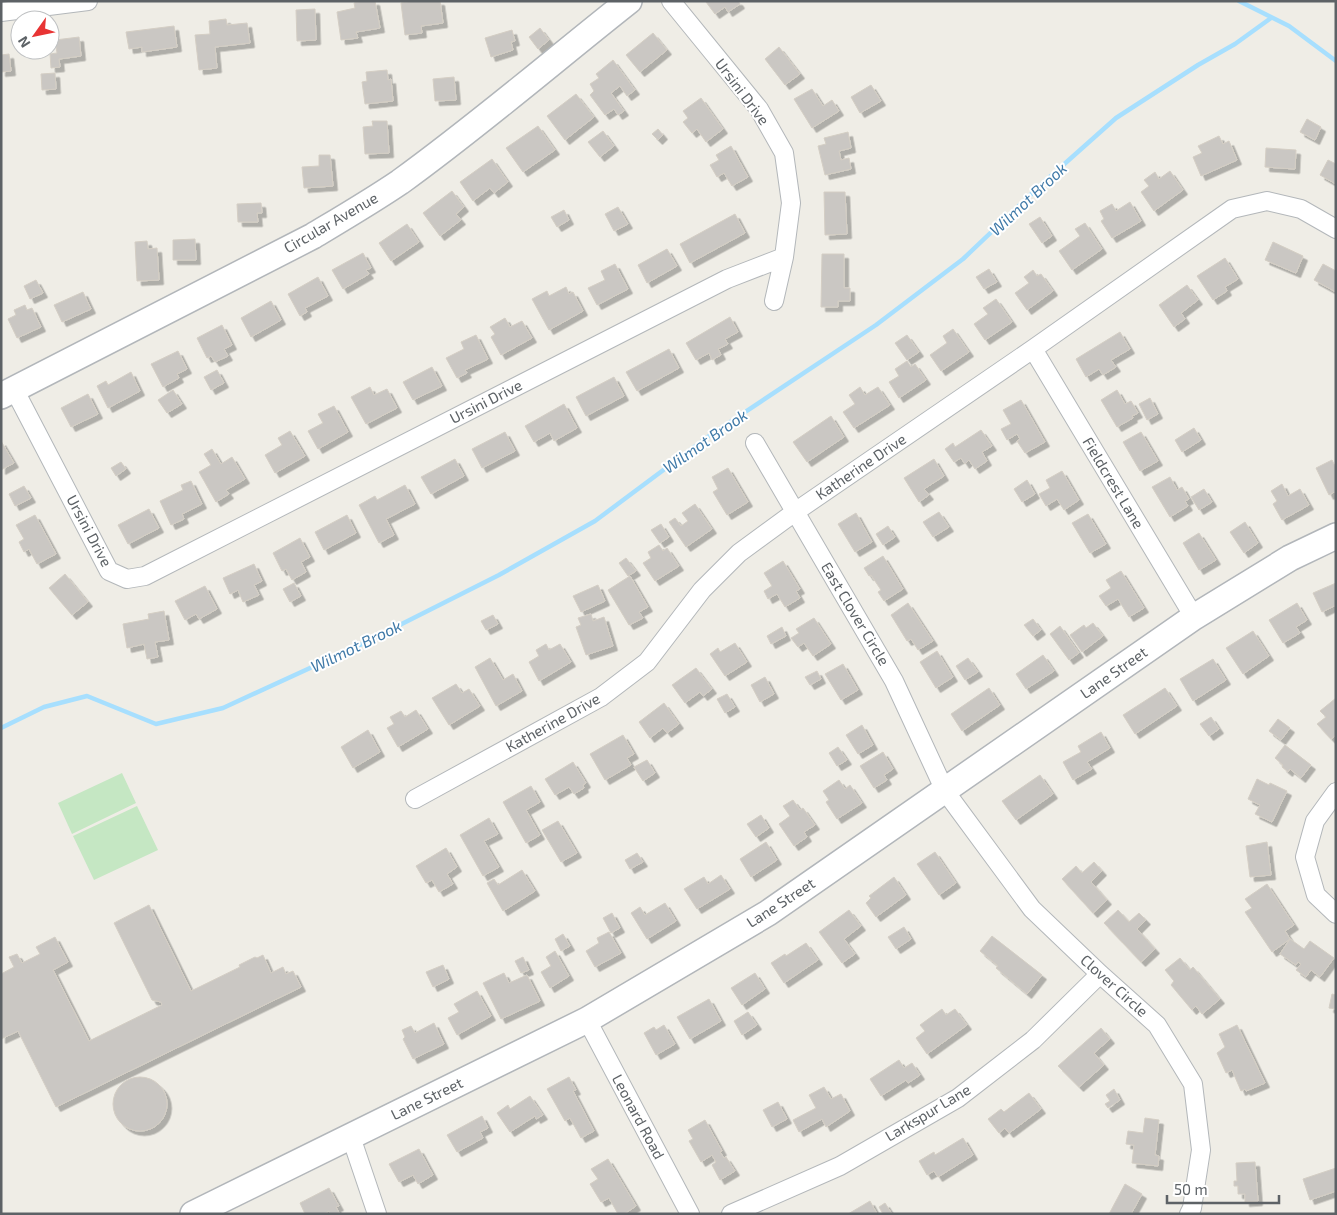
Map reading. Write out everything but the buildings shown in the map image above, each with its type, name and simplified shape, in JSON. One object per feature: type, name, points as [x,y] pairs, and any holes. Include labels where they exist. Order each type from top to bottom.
[{"type":"street","points":[[1,12],[88,1]]},
{"type":"street","name":"Circular Avenue","points":[[8,392],[296,245],[356,210],[399,182],[441,151],[629,1]]},
{"type":"street","name":"Ursini Drive","points":[[8,392],[109,571],[127,579],[145,576],[727,279],[784,257],[791,203],[784,153],[758,109],[671,1]]},
{"type":"street","name":"Katherine Drive","points":[[415,799],[601,697],[647,662],[702,590],[740,553],[795,512],[1033,350],[1232,209],[1267,201],[1301,209],[1336,229]]},
{"type":"street","points":[[774,300],[784,257]]},
{"type":"street","name":"Fieldcrest Lane","points":[[1033,350],[1194,617]]},
{"type":"street","name":"East Clover Circle","points":[[755,443],[894,681],[945,791]]},
{"type":"street","name":"Lane Street","points":[[193,1214],[587,1020],[768,913],[1194,617],[1290,558],[1336,536]]},
{"type":"street","name":"Clover Circle","points":[[945,791],[1032,909],[1100,974],[1157,1024],[1193,1084],[1201,1150],[1192,1208],[1189,1214]]},
{"type":"street","points":[[1336,792],[1315,821],[1305,857],[1316,896],[1336,914]]},
{"type":"street","name":"Larkspur Lane","points":[[731,1214],[840,1166],[958,1098],[1033,1040],[1100,974]]},
{"type":"street","name":"Leonard Road","points":[[587,1020],[690,1214]]},
{"type":"street","points":[[351,1137],[377,1214]]},
{"type":"green space","points":[[122,773],[136,803],[72,834],[58,803]]},
{"type":"green space","points":[[137,806],[158,850],[94,880],[73,836]]},
{"type":"waterway","name":"Wilmot Brook","points":[[1239,1],[1289,26],[1336,61]]},
{"type":"waterway","name":"Wilmot Brook","points":[[1,728],[44,707],[87,696],[156,724],[223,708],[358,646],[499,575],[595,521],[709,436],[876,325],[963,259],[1043,183],[1116,118],[1198,65],[1235,44],[1271,18]]}]
